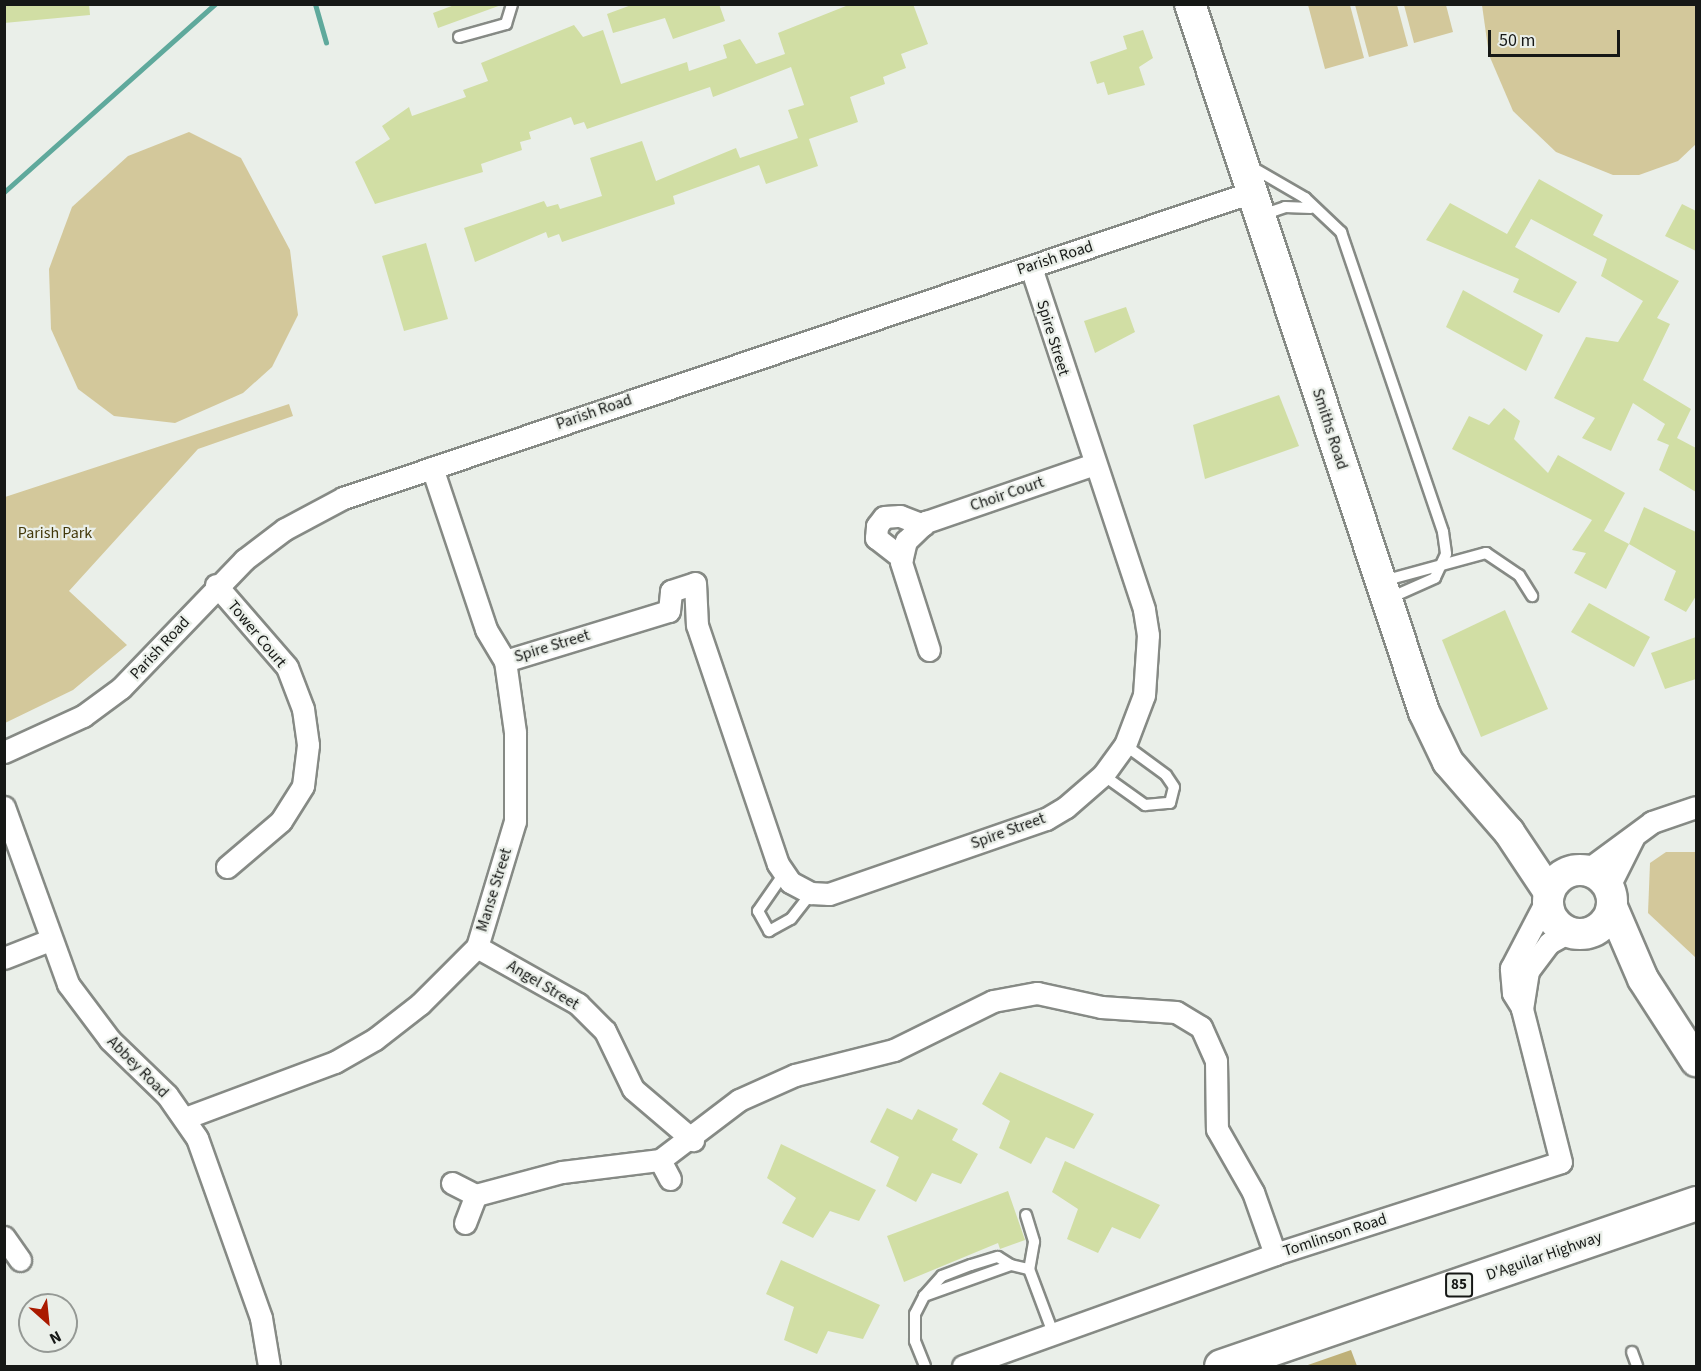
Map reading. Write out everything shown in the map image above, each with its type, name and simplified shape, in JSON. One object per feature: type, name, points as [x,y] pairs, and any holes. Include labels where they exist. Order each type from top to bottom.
[{"type":"highway","name":"D'Aguilar Highway","points":[[1221,1366],[1696,1203]]},
{"type":"main road","name":"Smiths Road","points":[[1190,4],[1383,591],[1440,747],[1509,832],[1548,895]]},
{"type":"main road","name":"Smiths Road","points":[[1509,832],[1597,883]]},
{"type":"main road","points":[[1597,883],[1560,876],[1548,895],[1552,919],[1575,933],[1608,948],[1643,979]]},
{"type":"main road","points":[[1575,933],[1601,926],[1597,883]]},
{"type":"main road","points":[[1597,883],[1643,979],[1696,1061]]},
{"type":"street","name":"Parish Road","points":[[4,752],[83,716],[121,688],[216,585],[307,515],[432,468],[1030,267],[1256,204]]},
{"type":"street","name":"Spire Street","points":[[810,893],[829,894],[1046,819],[1104,775],[1125,745],[1144,695],[1148,635],[1144,609],[1092,465],[1030,267]]},
{"type":"street","name":"Choir Court","points":[[923,525],[1092,465]]},
{"type":"street","name":"Manse Street","points":[[185,1118],[334,1062],[375,1039],[420,1004],[477,947],[514,821],[517,764],[505,661],[486,629],[432,468]]},
{"type":"street","points":[[902,558],[876,538],[877,526],[884,517],[900,516],[923,525],[906,541],[902,558],[929,651]]},
{"type":"street","points":[[697,625],[669,611],[671,591],[695,583],[697,625],[783,875],[810,893]]},
{"type":"street","name":"Tower Court","points":[[216,585],[287,668],[303,708],[308,745],[303,786],[281,821],[227,867]]},
{"type":"street","name":"Spire Street","points":[[505,661],[669,611]]},
{"type":"street","name":"Abbey Road","points":[[4,807],[50,940],[88,1013],[185,1118],[197,1138],[261,1318],[269,1366]]},
{"type":"street","points":[[1597,883],[1634,834],[1696,807]]},
{"type":"street","name":"Tomlinson Road","points":[[963,1366],[1275,1254],[1561,1162],[1522,1009],[1513,993],[1511,968],[1548,895]]},
{"type":"street","name":"Tomlinson Road","points":[[1522,1009],[1527,970],[1549,943],[1575,933]]},
{"type":"street","points":[[4,958],[50,940]]},
{"type":"street","name":"Angel Street","points":[[477,947],[578,1004],[605,1031],[633,1089],[693,1140]]},
{"type":"street","points":[[452,1183],[476,1195],[562,1172],[660,1160],[693,1140],[739,1100],[795,1075],[849,1066],[894,1050],[993,1001],[1037,993],[1101,1007],[1176,1012],[1201,1027],[1216,1061],[1217,1129],[1253,1192],[1275,1254]]},
{"type":"street","points":[[660,1160],[670,1179]]},
{"type":"street","points":[[465,1223],[476,1195]]},
{"type":"street","points":[[4,1238],[20,1260]]},
{"type":"lane","points":[[459,37],[506,24],[512,4]]},
{"type":"lane","points":[[1242,162],[1305,198],[1311,208],[1335,223],[1346,243],[1443,532],[1443,562],[1428,583],[1383,591]]},
{"type":"lane","points":[[1256,204],[1311,208]]},
{"type":"lane","points":[[1383,591],[1443,562],[1486,553],[1519,575],[1532,596]]},
{"type":"lane","points":[[1104,775],[1146,805],[1170,803],[1174,787],[1166,775],[1125,745]]},
{"type":"lane","points":[[783,875],[758,911],[769,932],[791,919],[810,893]]},
{"type":"lane","points":[[1026,1215],[1034,1242],[1029,1269],[1053,1333]]},
{"type":"lane","points":[[925,1366],[915,1341],[915,1314],[924,1296],[942,1276],[998,1257],[1011,1265],[1029,1269]]},
{"type":"lane","points":[[1632,1353],[1637,1366]]},
{"type":"green space","points":[[1308,5],[1350,5],[1364,58],[1325,69]]},
{"type":"green space","points":[[1355,5],[1397,5],[1408,46],[1369,57]]},
{"type":"green space","points":[[1404,5],[1446,5],[1453,32],[1414,43]]},
{"type":"green space","points":[[1482,5],[1696,5],[1696,144],[1678,161],[1639,175],[1613,175],[1556,152],[1513,111],[1489,55]]},
{"type":"green space","points":[[189,132],[241,158],[290,250],[298,315],[272,367],[243,393],[175,423],[114,416],[78,389],[51,329],[49,269],[72,207],[128,156]]},
{"type":"green space","name":"Parish Park","points":[[289,404],[293,416],[198,449],[69,591],[127,645],[73,690],[5,723],[5,497]]},
{"type":"green space","points":[[1666,852],[1696,852],[1696,958],[1648,913],[1650,863]]},
{"type":"shaded area","points":[[1351,1350],[1357,1366],[1305,1366]]},
{"type":"building","points":[[4,4],[89,4],[90,15],[4,23]]},
{"type":"building","points":[[457,4],[504,4],[438,28],[433,13]]},
{"type":"building","points":[[634,4],[719,4],[725,21],[673,39],[665,18],[613,33],[607,14]]},
{"type":"building","points":[[851,4],[913,4],[928,44],[901,54],[906,68],[883,77],[885,84],[850,97],[858,122],[809,139],[818,166],[766,184],[759,165],[673,196],[675,204],[562,242],[559,234],[548,238],[546,232],[475,262],[464,228],[544,201],[547,207],[558,204],[560,209],[602,196],[590,158],[642,141],[656,181],[736,148],[740,158],[798,138],[788,110],[804,105],[791,67],[713,97],[710,87],[587,129],[584,122],[574,125],[571,117],[529,132],[531,139],[520,142],[522,150],[481,164],[483,172],[375,204],[355,162],[390,139],[382,126],[409,107],[412,116],[466,97],[463,90],[488,81],[481,63],[574,25],[583,37],[603,30],[621,84],[687,62],[689,71],[727,58],[723,45],[740,39],[756,64],[785,54],[778,33]]},
{"type":"building","points":[[1143,30],[1153,58],[1139,67],[1145,85],[1108,95],[1104,82],[1097,84],[1090,62],[1127,49],[1123,36]]},
{"type":"building","points":[[1539,179],[1603,215],[1593,235],[1679,281],[1657,318],[1670,324],[1643,380],[1691,409],[1677,438],[1696,448],[1696,492],[1659,470],[1669,445],[1657,440],[1665,424],[1633,403],[1611,451],[1582,438],[1595,418],[1554,398],[1586,337],[1618,342],[1643,301],[1601,276],[1607,259],[1531,219],[1515,247],[1577,282],[1559,313],[1513,292],[1519,279],[1426,240],[1450,203],[1507,234]]},
{"type":"building","points":[[1682,204],[1696,211],[1696,251],[1665,236]]},
{"type":"building","points":[[426,243],[448,319],[404,331],[382,256]]},
{"type":"building","points":[[1463,290],[1543,335],[1526,371],[1446,327]]},
{"type":"building","points":[[1126,307],[1135,332],[1095,353],[1084,321]]},
{"type":"building","points":[[1279,395],[1299,446],[1205,479],[1193,425]]},
{"type":"building","points":[[1504,408],[1520,421],[1514,439],[1548,473],[1558,455],[1625,493],[1604,531],[1629,544],[1606,589],[1574,573],[1586,553],[1572,550],[1592,520],[1452,449],[1469,416],[1489,425]]},
{"type":"building","points":[[1644,507],[1696,532],[1696,596],[1686,612],[1664,600],[1676,571],[1629,544]]},
{"type":"building","points":[[1589,603],[1650,637],[1634,667],[1571,632]]},
{"type":"building","points":[[1505,610],[1548,709],[1481,737],[1442,640]]},
{"type":"building","points":[[1696,637],[1696,679],[1665,689],[1651,653]]},
{"type":"building","points":[[1000,1072],[1094,1114],[1074,1149],[1046,1137],[1031,1164],[999,1148],[1010,1121],[982,1104]]},
{"type":"building","points":[[887,1108],[912,1120],[918,1109],[958,1129],[952,1140],[978,1154],[961,1184],[932,1173],[916,1202],[886,1186],[899,1157],[870,1142]]},
{"type":"building","points":[[781,1144],[876,1190],[859,1221],[830,1211],[813,1238],[782,1223],[796,1198],[767,1178]]},
{"type":"building","points":[[1065,1161],[1160,1205],[1140,1239],[1112,1227],[1098,1253],[1067,1239],[1078,1209],[1052,1192]]},
{"type":"building","points":[[1008,1191],[1025,1240],[1000,1249],[998,1243],[904,1282],[887,1236]]},
{"type":"building","points":[[781,1260],[880,1305],[863,1339],[828,1331],[817,1354],[784,1340],[794,1307],[766,1294]]},
{"type":"waterway","points":[[4,192],[215,4]]},
{"type":"waterway","points":[[315,4],[326,42]]}]
